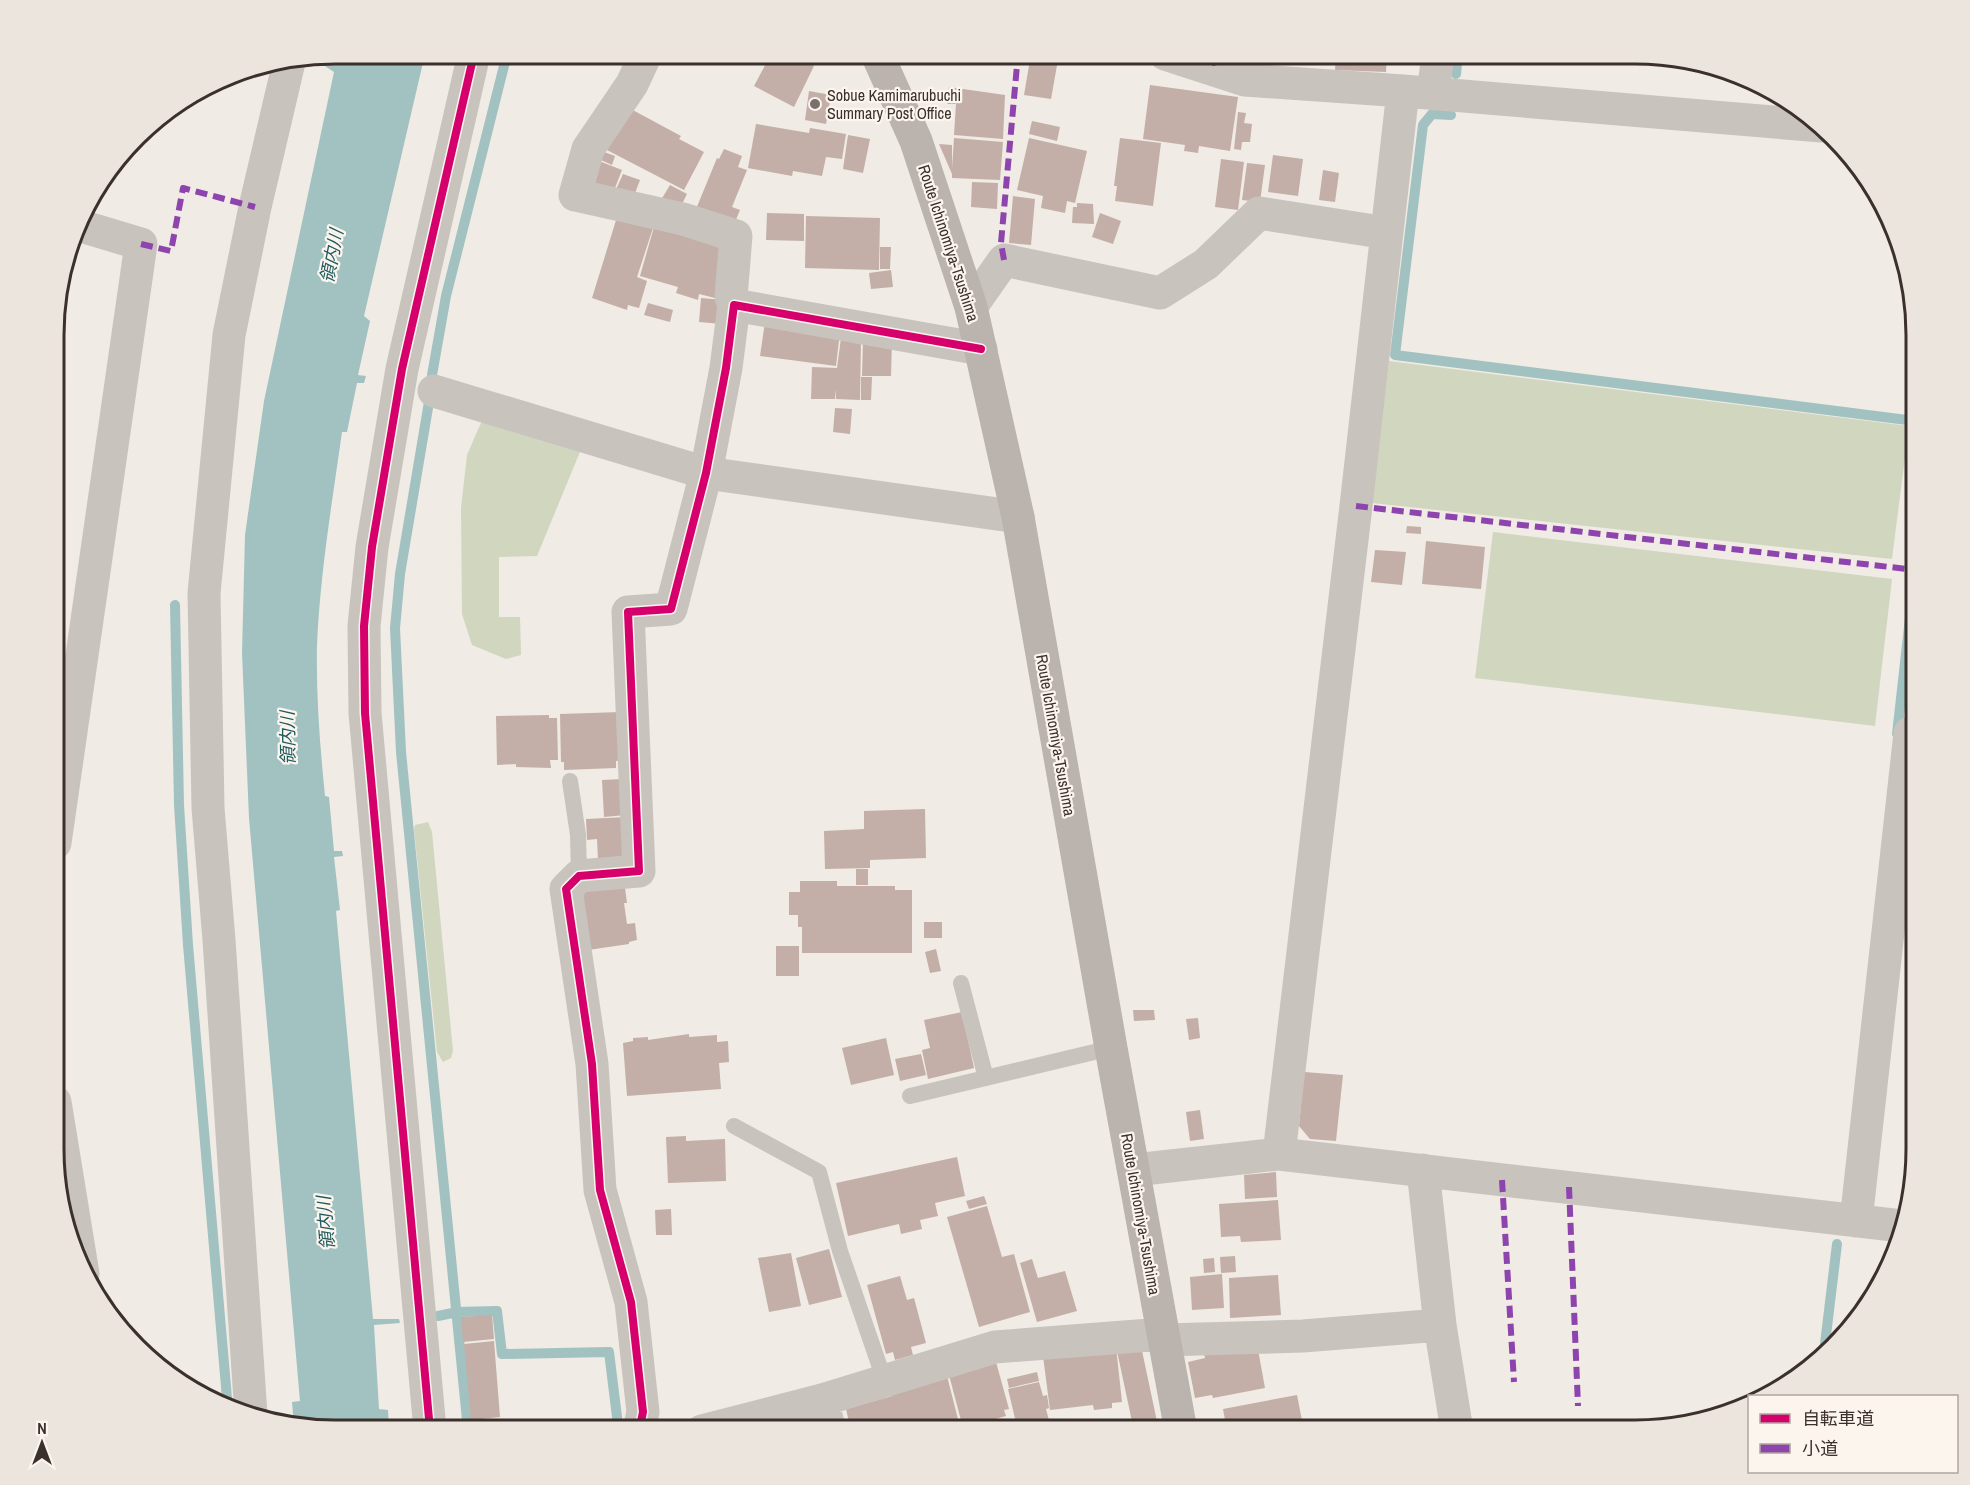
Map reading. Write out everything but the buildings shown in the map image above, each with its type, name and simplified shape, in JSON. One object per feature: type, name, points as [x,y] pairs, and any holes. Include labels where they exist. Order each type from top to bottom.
[{"type":"main road","name":"Route Ichinomiya-Tsushima","points":[[881,64],[916,141],[971,307],[1018,517],[1179,1420]]},
{"type":"street","points":[[429,1420],[365,713],[364,626],[372,547],[402,369],[472,64]]},
{"type":"street","points":[[641,64],[632,84],[588,149],[575,195],[683,219],[736,236],[730,297],[734,305],[726,368],[706,473],[671,609],[628,612],[639,871],[579,876],[566,889],[592,1064],[600,1190],[631,1302],[643,1412],[641,1420]]},
{"type":"street","points":[[1196,64],[1245,80],[1803,125]]},
{"type":"street","points":[[1279,1154],[1387,233],[1418,92],[1433,64]]},
{"type":"street","points":[[250,1406],[208,808],[204,593],[229,335],[255,207],[287,69]]},
{"type":"street","points":[[971,307],[1004,260],[1161,292],[1206,264],[1259,213],[1387,233]]},
{"type":"street","points":[[64,780],[141,244],[87,228]]},
{"type":"street","points":[[734,305],[981,350]]},
{"type":"street","points":[[434,391],[706,473],[1018,517]]},
{"type":"street","points":[[1856,1221],[1905,882],[1906,852]]},
{"type":"street","points":[[1134,1170],[1279,1154],[1894,1225]]},
{"type":"street","points":[[65,1162],[74,1219]]},
{"type":"street","points":[[1423,1170],[1440,1325],[1455,1420]]},
{"type":"street","points":[[787,1420],[826,1415],[885,1382],[995,1347],[1164,1337],[1303,1336],[1440,1325]]},
{"type":"lane","points":[[570,781],[578,835],[579,876]]},
{"type":"lane","points":[[961,983],[986,1078]]},
{"type":"lane","points":[[910,1096],[1111,1048]]},
{"type":"lane","points":[[734,1126],[819,1172],[840,1251],[885,1382]]},
{"type":"green space","points":[[1389,361],[1906,426],[1906,449],[1892,559],[1372,503]]},
{"type":"green space","points":[[483,418],[582,447],[537,556],[499,557],[499,617],[520,617],[521,655],[506,659],[472,645],[462,614],[461,508],[467,455]]},
{"type":"green space","points":[[1493,532],[1892,579],[1875,726],[1475,678]]},
{"type":"green space","points":[[428,822],[432,832],[453,1051],[451,1058],[443,1062],[437,1052],[414,829],[415,825]]},
{"type":"water","name":"領内川","points":[[423,64],[364,316],[370,321],[358,375],[366,376],[364,383],[357,383],[347,432],[342,432],[330,512],[317,646],[317,684],[325,796],[329,797],[334,851],[342,851],[343,856],[334,857],[340,910],[336,911],[373,1319],[399,1319],[400,1323],[374,1325],[379,1409],[388,1410],[388,1420],[318,1420],[293,1417],[292,1402],[300,1401],[249,818],[242,653],[245,535],[264,401],[334,72],[323,65]]},
{"type":"waterway","points":[[432,375],[446,296],[504,64]]},
{"type":"waterway","points":[[1456,74],[1457,64]]},
{"type":"waterway","points":[[1451,115],[1432,114],[1423,125],[1395,355],[1906,420]]},
{"type":"waterway","points":[[429,402],[400,574],[395,628],[401,752],[467,1420]]},
{"type":"waterway","points":[[175,605],[179,805],[188,945],[227,1398]]},
{"type":"waterway","points":[[1897,734],[1906,654]]},
{"type":"waterway","points":[[1825,1342],[1837,1244]]},
{"type":"waterway","points":[[438,1316],[457,1312],[497,1311],[502,1354],[609,1352],[617,1420]]},
{"type":"marked path","points":[[1004,260],[1001,243],[1017,64]]},
{"type":"marked path","points":[[1215,64],[1217,71]]},
{"type":"marked path","points":[[141,244],[171,251],[183,188],[255,207]]},
{"type":"marked path","points":[[1356,506],[1906,569]]},
{"type":"marked path","points":[[1502,1180],[1514,1382]]},
{"type":"marked path","points":[[1569,1187],[1578,1406]]},
{"type":"cycle path","points":[[429,1420],[365,713],[364,626],[372,547],[402,369],[472,64]]},
{"type":"cycle path","points":[[641,1420],[643,1412],[631,1302],[600,1190],[592,1064],[566,889],[579,876],[639,871],[628,612],[671,609],[706,473],[726,368],[734,305],[981,349]]},
{"type":"place","name":"Sobue Kamimarubuchi Summary Post Office","points":[[815,104]]}]
